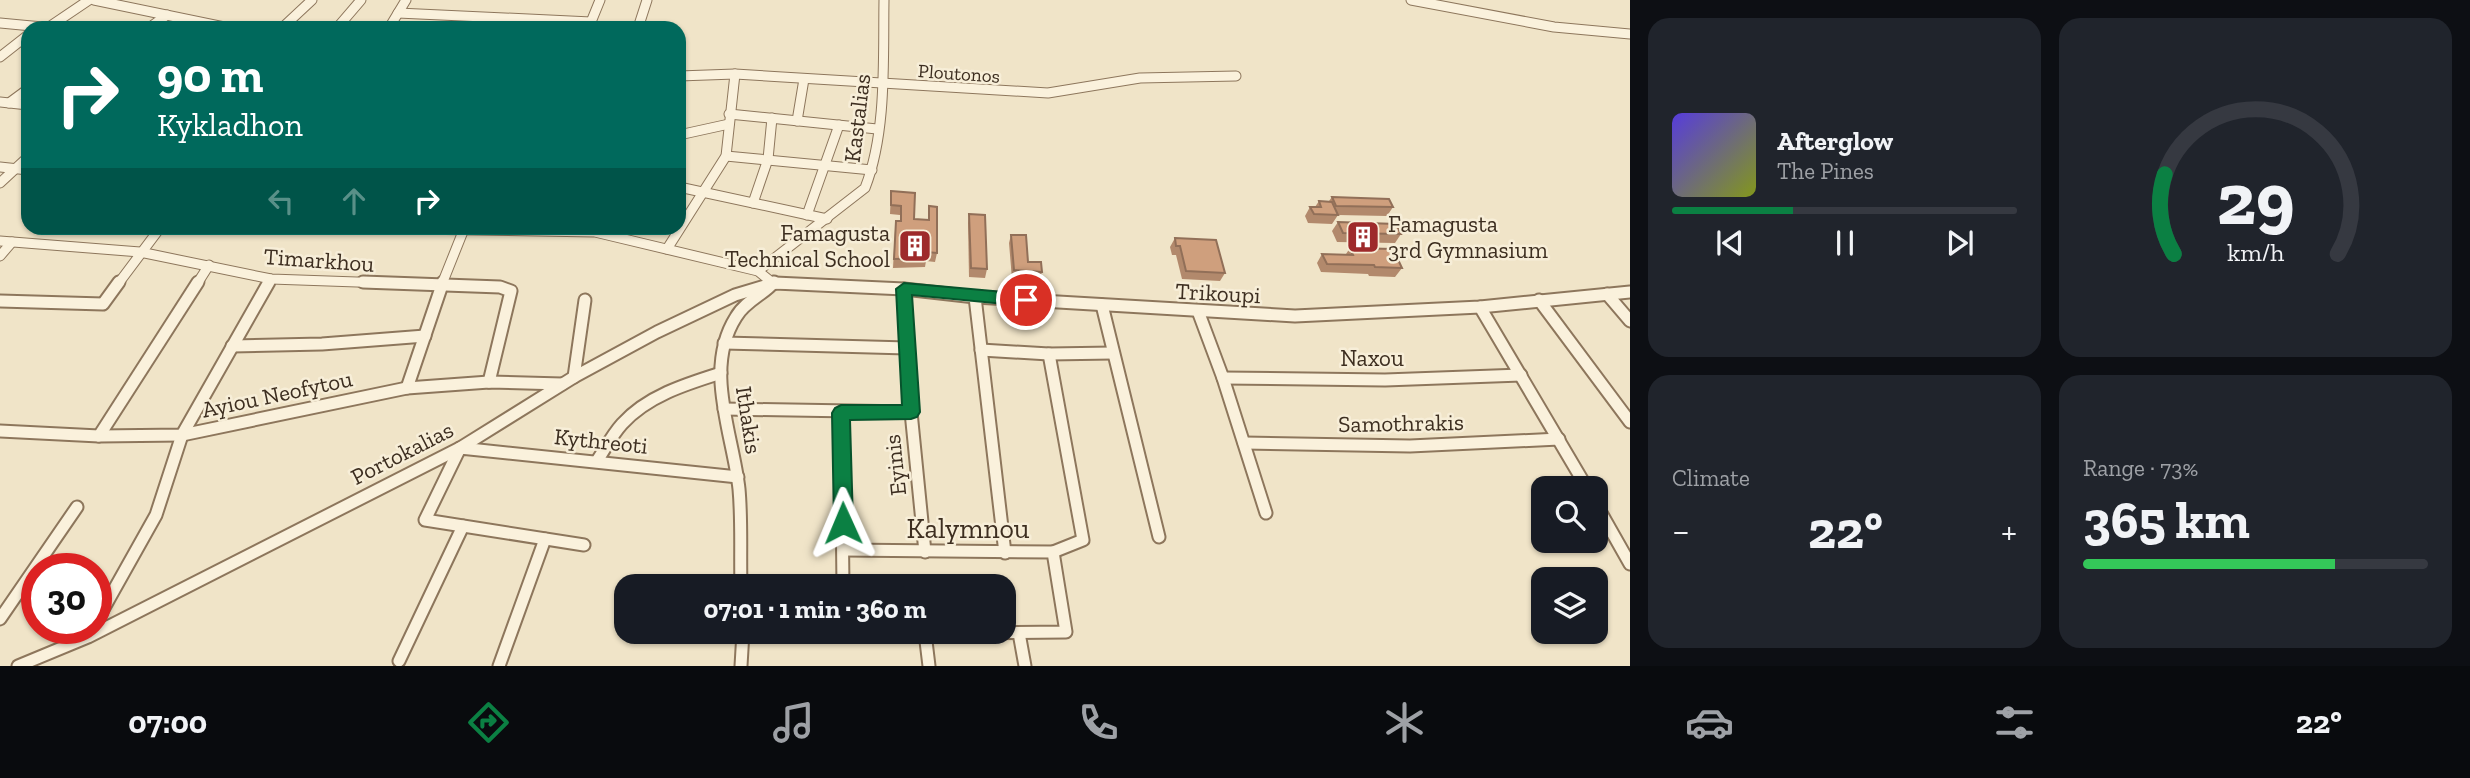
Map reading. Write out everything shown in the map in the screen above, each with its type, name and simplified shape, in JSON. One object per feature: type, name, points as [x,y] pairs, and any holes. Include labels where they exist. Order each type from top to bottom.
[{"type":"street","points":[[60,21],[89,0]]},
{"type":"street","points":[[94,0],[196,21]]},
{"type":"street","points":[[290,21],[312,0]]},
{"type":"street","points":[[343,21],[361,0]]},
{"type":"street","points":[[393,21],[406,0]]},
{"type":"street","points":[[592,21],[600,0]]},
{"type":"street","points":[[640,21],[647,0]]},
{"type":"street","name":"Kastalias","points":[[758,271],[865,188],[872,170],[883,84],[884,0]]},
{"type":"street","points":[[1411,0],[1554,27],[1630,34]]},
{"type":"street","points":[[398,13],[526,21]]},
{"type":"street","points":[[159,21],[167,15]]},
{"type":"street","points":[[0,23],[21,25]]},
{"type":"street","points":[[0,57],[21,40]]},
{"type":"street","points":[[686,219],[726,156],[735,74]]},
{"type":"street","name":"Ploutonos","points":[[686,76],[735,74],[1048,93],[1140,78],[1236,76]]},
{"type":"street","points":[[797,121],[804,79]]},
{"type":"street","points":[[5,103],[21,93]]},
{"type":"street","points":[[753,203],[768,159],[772,118]]},
{"type":"street","points":[[686,133],[729,119],[772,118],[877,129]]},
{"type":"street","points":[[807,215],[839,125]]},
{"type":"street","points":[[726,156],[872,170]]},
{"type":"street","points":[[0,183],[21,163]]},
{"type":"street","points":[[0,167],[21,170]]},
{"type":"street","points":[[686,188],[827,219]]},
{"type":"street","points":[[0,301],[103,304],[154,235]]},
{"type":"street","points":[[407,388],[441,286],[462,235]]},
{"type":"street","points":[[614,235],[758,271],[775,283]]},
{"type":"street","points":[[667,249],[676,235]]},
{"type":"street","name":"Timarkhou","points":[[0,241],[140,252],[271,279],[500,286],[511,291],[489,382]]},
{"type":"street","points":[[0,256],[12,242]]},
{"type":"street","points":[[99,436],[209,265]]},
{"type":"street","points":[[112,593],[156,515],[182,435],[271,279]]},
{"type":"street","name":"Portokalias","points":[[112,621],[460,448],[562,384],[657,332],[735,295],[775,283],[803,284]]},
{"type":"street","name":"Ithakis","points":[[741,574],[738,477],[724,409],[721,373],[724,343],[737,314],[752,297],[775,283]]},
{"type":"street","name":"Trikoupi","points":[[803,284],[904,289],[975,298],[1294,316],[1480,307],[1630,292]]},
{"type":"street","name":"Eyinis","points":[[904,289],[911,412],[925,552]]},
{"type":"street","points":[[1607,293],[1630,321]]},
{"type":"street","points":[[975,298],[1005,553]]},
{"type":"street","points":[[574,377],[585,300]]},
{"type":"street","points":[[1539,300],[1630,422]]},
{"type":"street","points":[[1102,305],[1159,537]]},
{"type":"street","points":[[1480,307],[1580,476]]},
{"type":"street","points":[[1198,311],[1223,378],[1266,513]]},
{"type":"street","points":[[232,346],[322,344],[425,336]]},
{"type":"street","points":[[724,343],[907,348]]},
{"type":"street","points":[[981,350],[1049,354],[1113,353]]},
{"type":"street","points":[[1049,354],[1083,540],[1053,552]]},
{"type":"street","points":[[597,461],[625,420],[656,399],[693,381],[721,373]]},
{"type":"street","name":"Naxou","points":[[1223,378],[1385,380],[1521,375]]},
{"type":"street","name":"Ayiou Neofytou","points":[[0,431],[99,436],[182,435],[407,388],[489,382],[562,384]]},
{"type":"street","points":[[724,409],[841,413],[911,412]]},
{"type":"street","points":[[841,413],[843,574]]},
{"type":"street","name":"Samothrakis","points":[[1244,443],[1410,446],[1559,439]]},
{"type":"street","points":[[460,448],[425,520],[584,545]]},
{"type":"street","name":"Kythreoti","points":[[460,448],[738,477]]},
{"type":"street","points":[[0,619],[76,507]]},
{"type":"street","points":[[1608,525],[1630,564]]},
{"type":"street","points":[[399,662],[463,526]]},
{"type":"street","points":[[499,666],[545,539]]},
{"type":"street","name":"Kalymnou","points":[[844,550],[1053,552],[1066,632],[1019,632]]},
{"type":"street","points":[[1016,632],[1019,632],[1025,666]]},
{"type":"street","name":"Portokalias","points":[[18,666],[65,644]]},
{"type":"street","points":[[741,666],[742,644]]},
{"type":"street","points":[[926,644],[929,666]]},
{"type":"building","name":"Famagusta Technical School","points":[[891,191],[915,193],[914,219],[929,220],[929,206],[937,207],[937,253],[927,252],[926,258],[894,259],[896,221],[901,221],[901,206],[891,205]]},
{"type":"building","points":[[1332,197],[1389,199],[1393,207],[1336,206]]},
{"type":"building","points":[[1319,201],[1332,202],[1338,215],[1314,214],[1310,207],[1321,207]]},
{"type":"building","points":[[969,214],[985,215],[987,269],[971,268]]},
{"type":"building","points":[[1338,222],[1396,224],[1401,234],[1343,233]]},
{"type":"building","points":[[1011,235],[1026,235],[1028,262],[1041,262],[1042,272],[1014,270]]},
{"type":"building","points":[[1175,238],[1216,240],[1225,273],[1186,271],[1180,246],[1176,246]]},
{"type":"building","points":[[1350,248],[1393,249],[1402,268],[1327,264],[1322,254],[1353,255]]},
{"type":"place","name":"Famagusta 3rd Gymnasium","points":[[1363,237]]},
{"type":"place","name":"Famagusta Technical School","points":[[915,246]]},
{"type":"route","points":[[843,523],[841,413],[911,412],[904,289],[975,298],[1026,300]]}]
